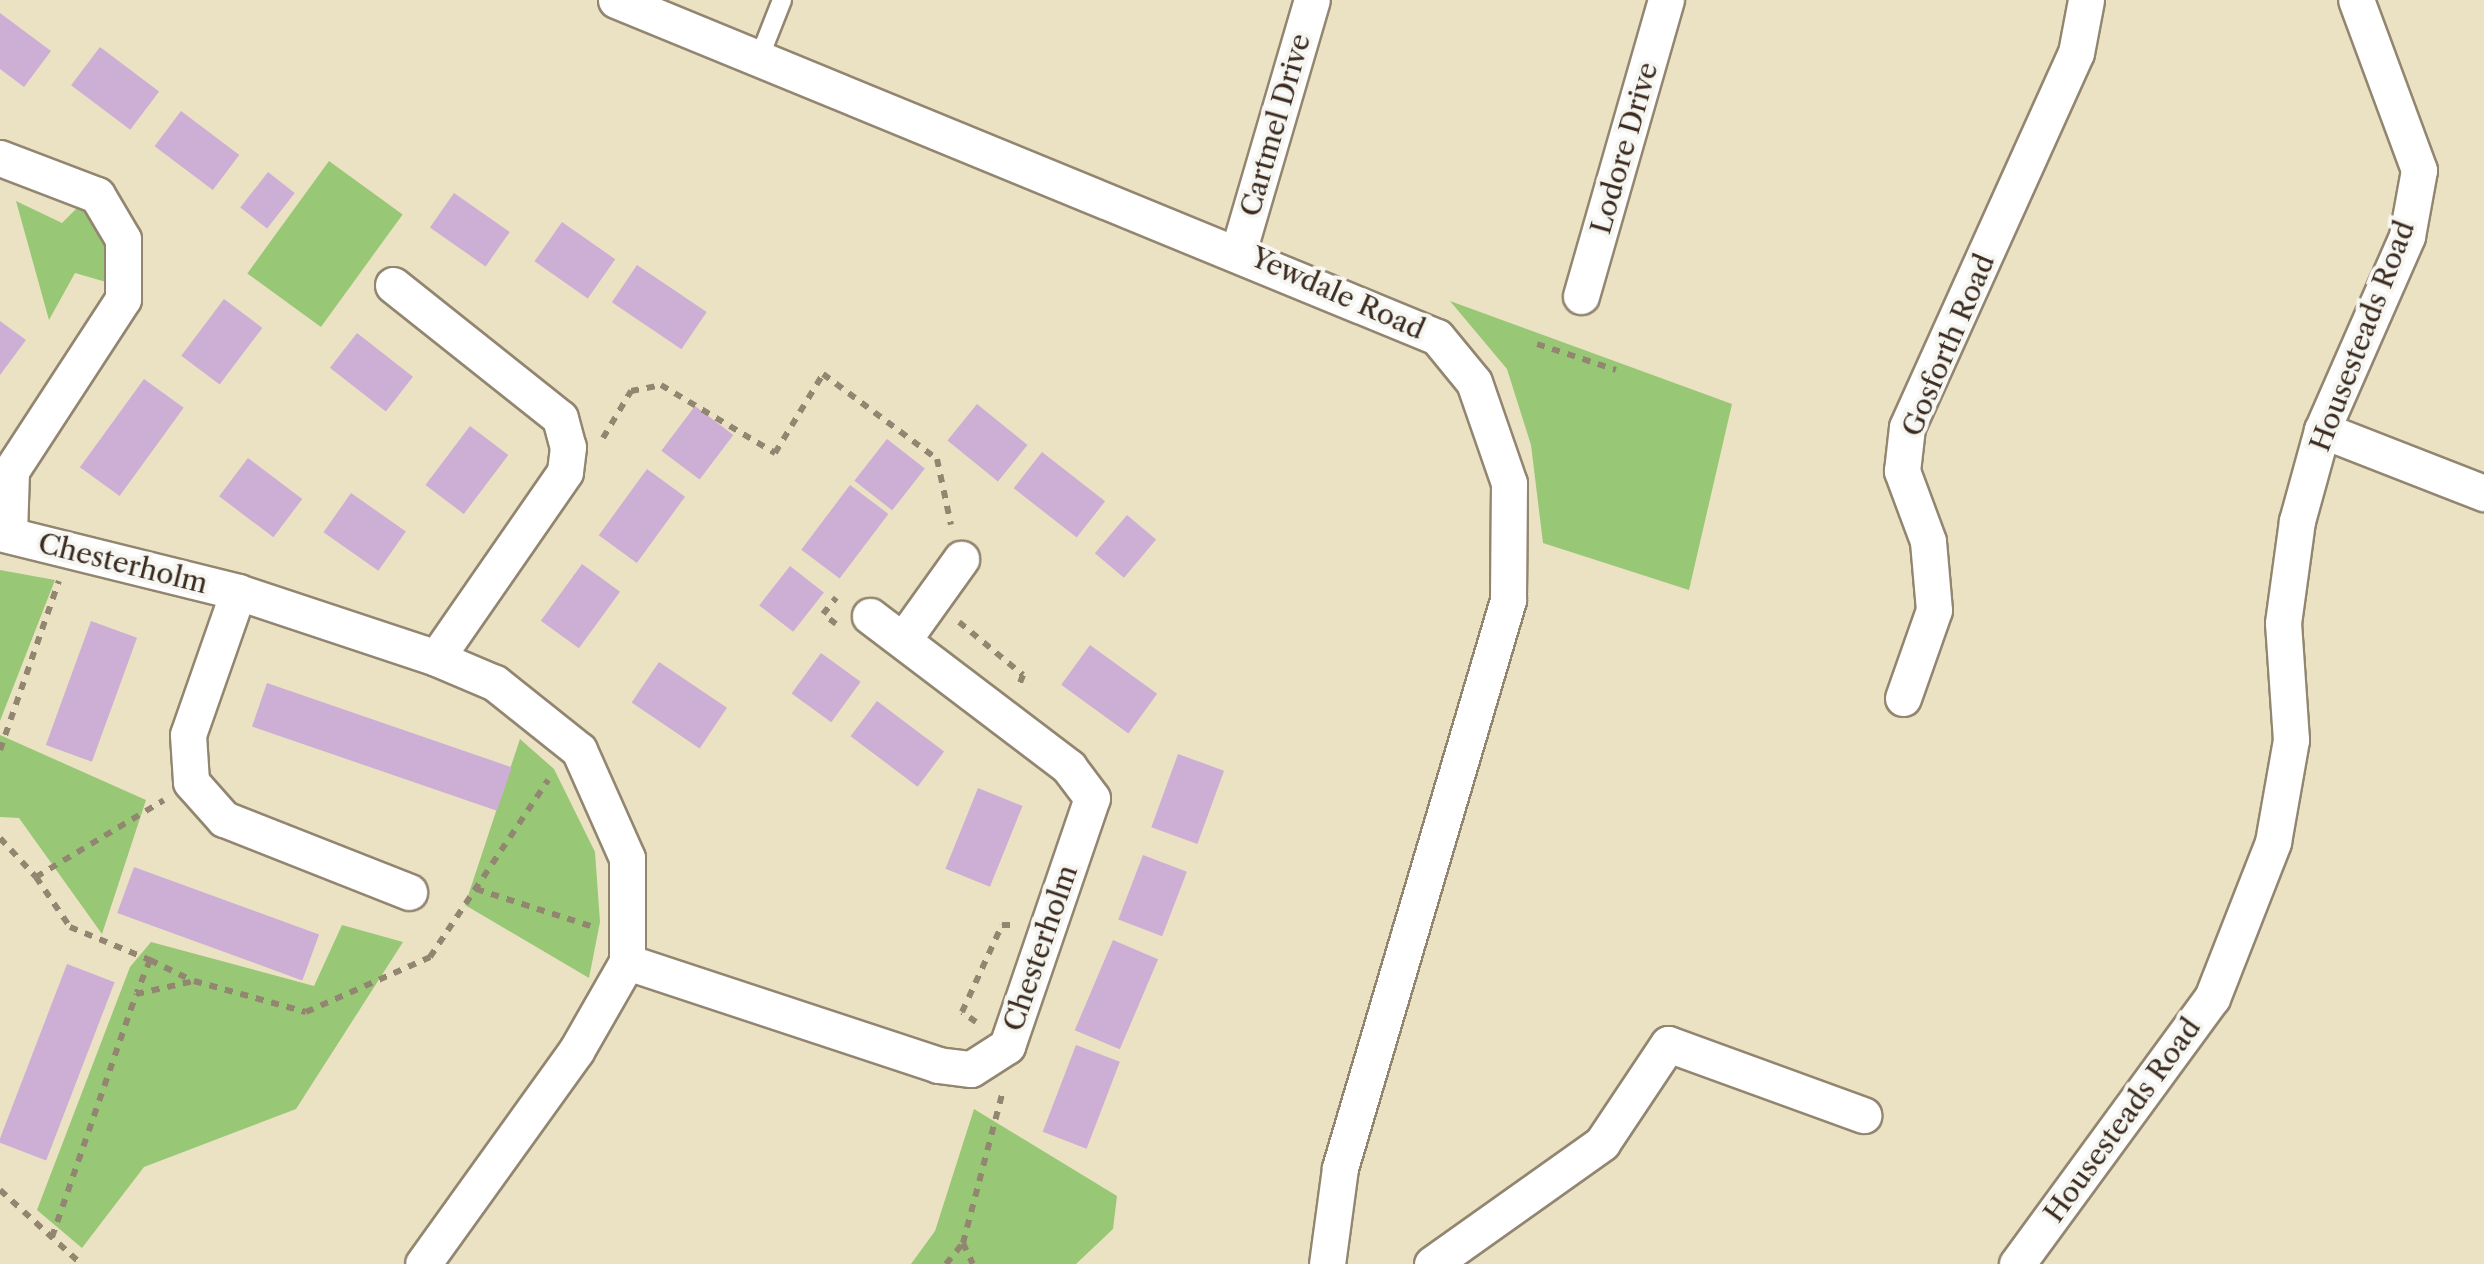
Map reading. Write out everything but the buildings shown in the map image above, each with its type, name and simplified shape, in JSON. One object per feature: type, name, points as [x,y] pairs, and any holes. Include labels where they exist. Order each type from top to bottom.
[{"type":"street","name":"Yewdale Road","points":[[616,0],[758,61],[1238,249],[1437,336],[1474,382],[1508,483],[1508,600],[1340,1168],[1327,1264]]},
{"type":"street","name":"Cartmel Drive","points":[[1238,249],[1312,0]]},
{"type":"street","name":"Lodore Drive","points":[[1582,296],[1666,0]]},
{"type":"street","name":"Gosforth Road","points":[[1903,698],[1934,610],[1928,541],[1902,471],[1907,427],[2076,52],[2086,0]]},
{"type":"street","name":"Housesteads Road","points":[[2017,1264],[2212,998],[2246,922],[2273,842],[2291,740],[2283,623],[2322,430],[2407,236],[2419,170],[2356,0]]},
{"type":"street","name":"Chesterholm","points":[[0,158],[98,195],[123,240],[123,299],[11,471],[4,534],[238,592],[436,658],[495,683],[578,750],[626,858],[627,962],[938,1064],[971,1070],[1006,1046],[1092,798],[1070,767],[904,640],[862,627]]},
{"type":"street","points":[[393,284],[560,418],[568,446],[565,472],[436,658]]},
{"type":"street","points":[[2322,430],[2484,493]]},
{"type":"street","points":[[904,640],[955,544]]},
{"type":"street","name":"Chesterholm","points":[[238,592],[188,735],[191,782],[224,818],[409,892]]},
{"type":"street","points":[[423,1264],[576,1051],[627,962]]},
{"type":"street","points":[[1432,1264],[1602,1143],[1668,1044],[1863,1115]]},
{"type":"lane","points":[[758,61],[782,0]]},
{"type":"path","points":[[1537,344],[1616,370]]},
{"type":"path","points":[[594,452],[631,391],[661,385],[775,453],[823,374],[938,459],[955,544]]},
{"type":"path","points":[[0,750],[62,572]]},
{"type":"path","points":[[848,582],[822,614],[862,627]]},
{"type":"path","points":[[948,613],[1024,675],[1012,702]]},
{"type":"path","points":[[0,838],[36,877],[70,927],[194,981],[306,1012],[430,957],[548,780]]},
{"type":"path","points":[[36,877],[170,795]]},
{"type":"path","points":[[476,889],[605,930]]},
{"type":"path","points":[[990,1032],[962,1012],[1002,925],[1026,925]]},
{"type":"path","points":[[52,1237],[150,960]]},
{"type":"path","points":[[136,994],[194,981]]},
{"type":"path","points":[[946,1264],[964,1242],[1009,1075]]},
{"type":"path","points":[[0,1190],[78,1261]]},
{"type":"path","points":[[964,1242],[972,1264]]},
{"type":"green space","points":[[329,161],[403,214],[321,327],[247,273]]},
{"type":"green space","points":[[85,200],[110,242],[106,282],[75,273],[49,320],[16,201],[62,223]]},
{"type":"green space","points":[[1450,301],[1732,404],[1689,590],[1543,543],[1531,445],[1507,369]]},
{"type":"green space","points":[[0,570],[55,580],[0,721]]},
{"type":"green space","points":[[0,735],[146,800],[102,934],[19,818],[0,817]]},
{"type":"green space","points":[[520,739],[554,769],[595,852],[600,922],[589,978],[465,905]]},
{"type":"green space","points":[[342,925],[403,942],[296,1109],[144,1167],[82,1248],[37,1210],[130,967],[151,942],[314,986]]},
{"type":"green space","points":[[974,1109],[1117,1196],[1113,1229],[1076,1264],[911,1264],[935,1231]]}]
